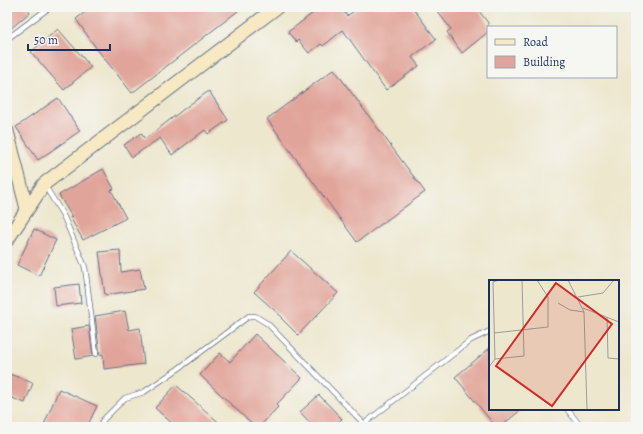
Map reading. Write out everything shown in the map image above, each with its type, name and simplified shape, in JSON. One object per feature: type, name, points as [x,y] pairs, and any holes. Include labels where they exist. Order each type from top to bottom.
[{"type":"street","points":[[7,240],[44,184],[277,7]]},
{"type":"street","points":[[7,131],[27,209]]},
{"type":"lane","points":[[7,39],[50,7]]},
{"type":"lane","points":[[44,184],[64,215],[86,267],[96,354]]},
{"type":"lane","points":[[100,427],[103,420],[125,398],[144,392],[178,369],[249,316],[255,316],[268,324],[366,425]]},
{"type":"lane","points":[[360,427],[366,425],[471,340],[489,331]]},
{"type":"lane","points":[[568,410],[581,427]]},
{"type":"building","points":[[7,7],[26,7],[30,12],[7,32]]},
{"type":"building","points":[[92,7],[243,7],[132,93],[96,48],[76,19]]},
{"type":"building","points":[[321,7],[341,7],[347,16],[360,7],[412,7],[436,39],[412,57],[419,66],[386,90],[343,30],[323,46],[321,44],[309,53],[298,40],[296,42],[288,32]]},
{"type":"building","points":[[434,7],[476,7],[488,23],[487,33],[462,53],[447,32],[451,29]]},
{"type":"building","points":[[58,29],[91,67],[64,90],[31,52]]},
{"type":"building","points":[[334,69],[425,192],[357,242],[267,119]]},
{"type":"building","points":[[209,91],[228,120],[208,134],[205,130],[172,155],[160,138],[132,157],[124,145],[141,133],[145,139]]},
{"type":"building","points":[[58,98],[80,131],[38,160],[16,127]]},
{"type":"building","points":[[103,169],[114,189],[111,190],[126,218],[83,240],[59,195]]},
{"type":"building","points":[[34,229],[56,240],[39,276],[17,265]]},
{"type":"building","points":[[120,250],[121,272],[140,269],[144,289],[105,295],[99,252]]},
{"type":"building","points":[[291,251],[338,293],[298,335],[281,318],[282,317],[254,292]]},
{"type":"building","points":[[79,284],[81,303],[56,306],[54,287]]},
{"type":"building","points":[[125,311],[129,330],[140,328],[144,364],[104,369],[103,354],[100,355],[95,316]]},
{"type":"building","points":[[89,326],[93,356],[76,359],[71,329]]},
{"type":"building","points":[[255,334],[302,378],[276,405],[278,407],[259,427],[255,427],[200,375],[220,353],[230,362]]},
{"type":"building","points":[[489,349],[489,410],[521,410],[500,427],[496,427],[455,377]]},
{"type":"building","points":[[7,373],[33,383],[25,403],[7,396]]},
{"type":"building","points":[[176,385],[224,427],[176,427],[155,408]]},
{"type":"building","points":[[59,389],[97,406],[87,427],[43,427]]},
{"type":"building","points":[[319,395],[342,419],[333,427],[314,427],[300,412]]}]
